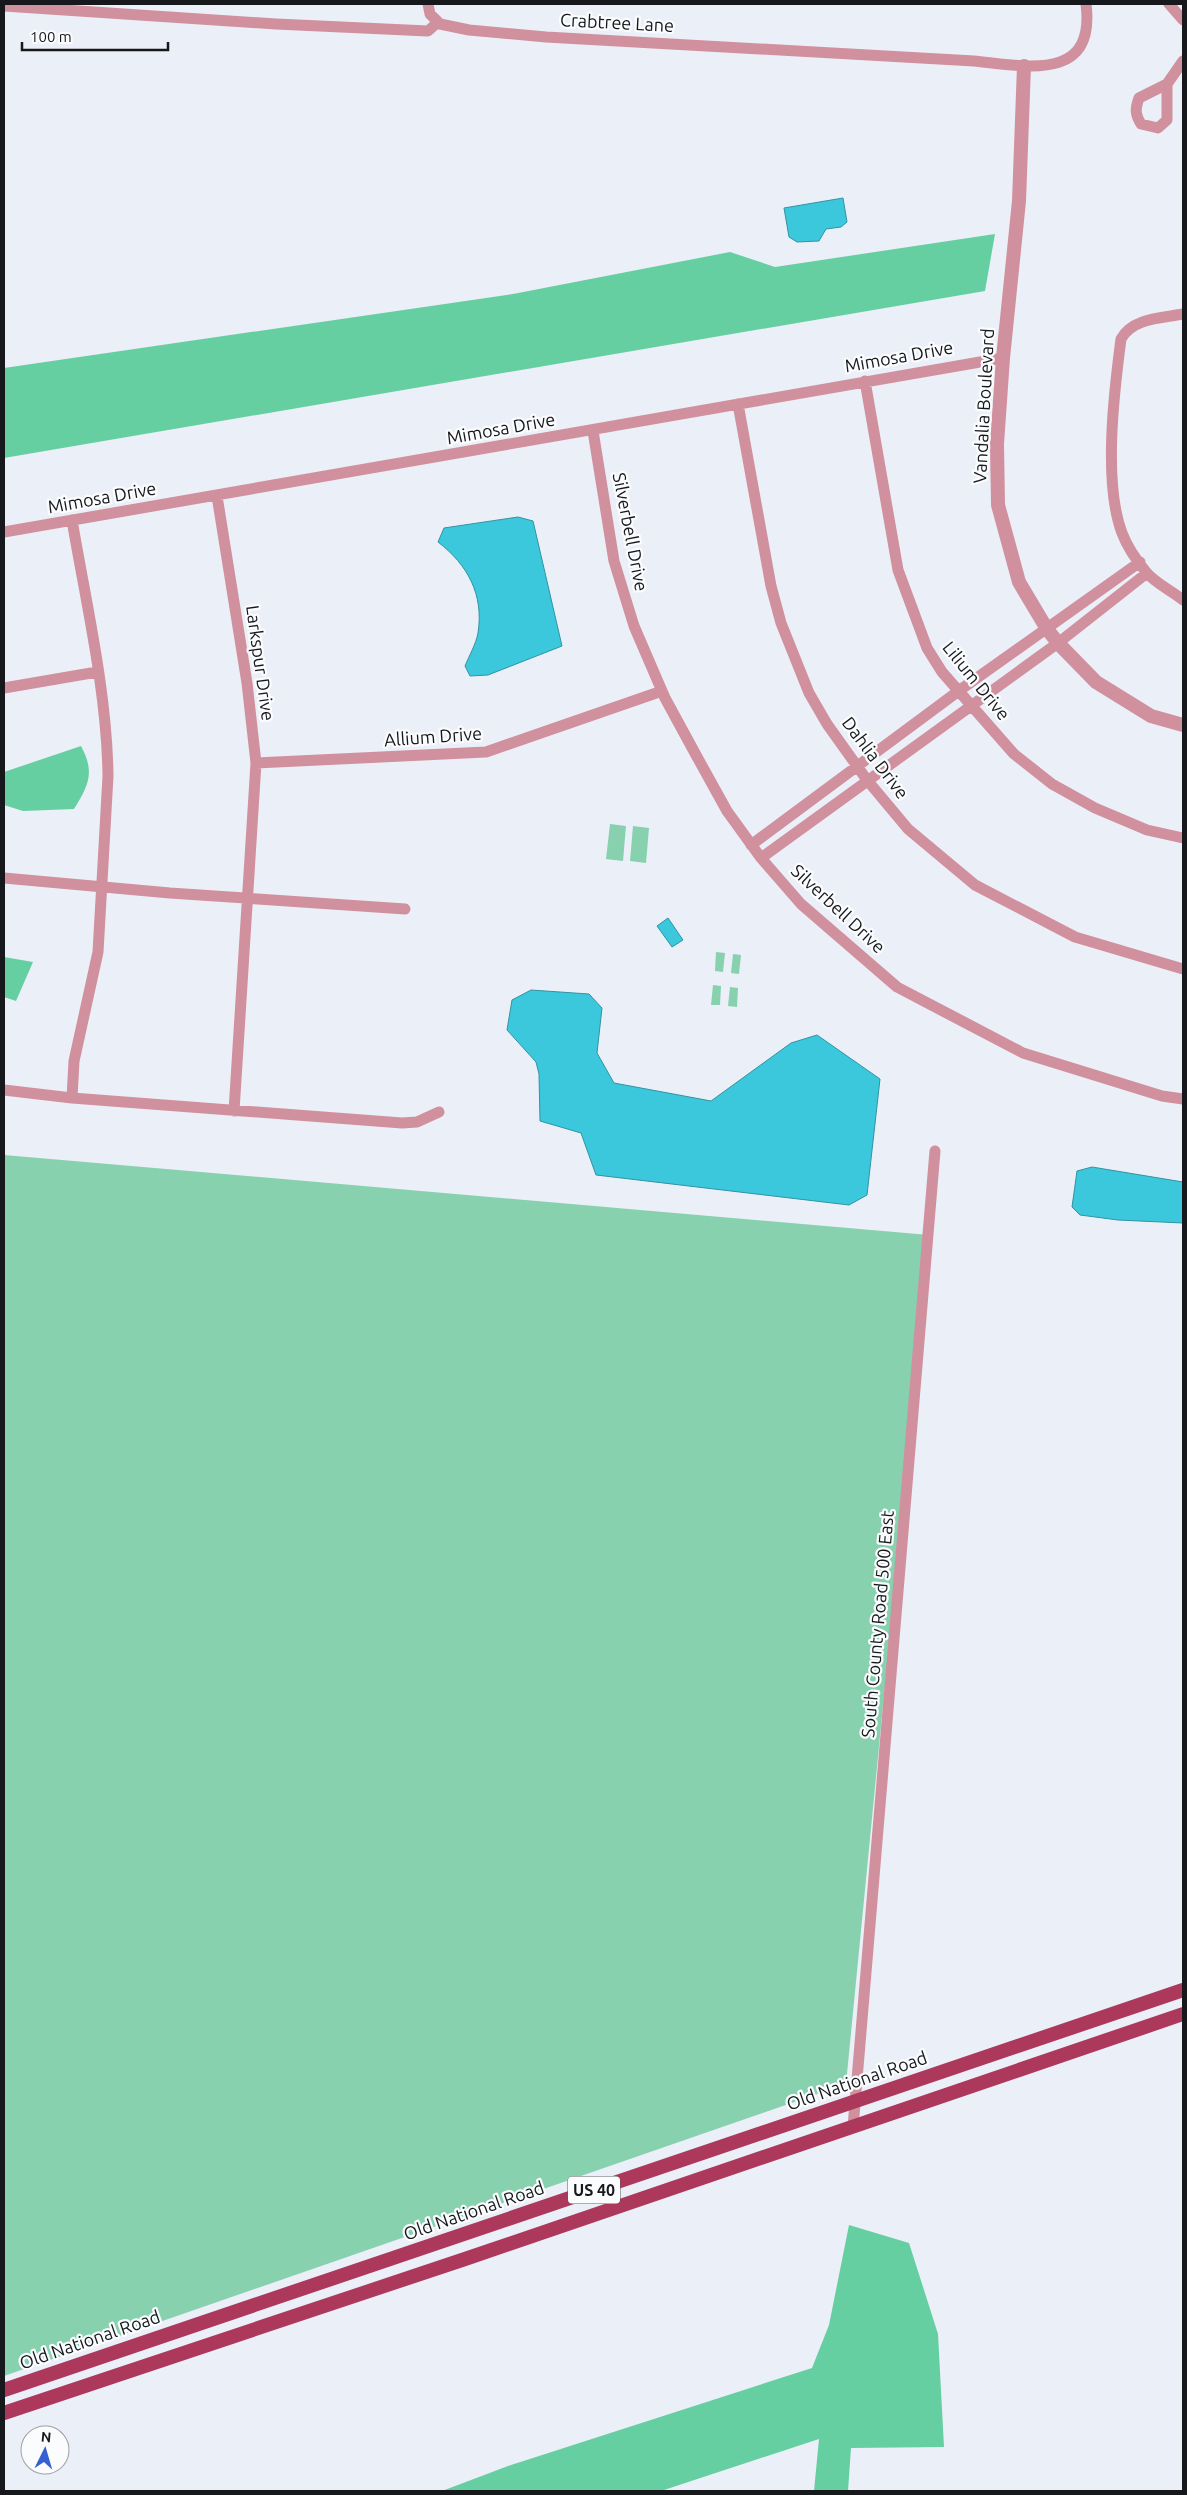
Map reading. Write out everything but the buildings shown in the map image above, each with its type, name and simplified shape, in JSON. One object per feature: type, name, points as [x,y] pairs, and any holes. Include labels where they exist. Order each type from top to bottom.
[{"type":"main road","name":"Old National Road","points":[[4,2390],[1183,1990]]},
{"type":"main road","name":"US 40","points":[[4,2413],[1183,2014]]},
{"type":"street","points":[[4,6],[363,29],[428,31],[437,22],[430,14],[428,4]]},
{"type":"street","name":"Crabtree Lane","points":[[437,22],[452,28],[546,37],[1049,66],[1074,53],[1086,32],[1086,4]]},
{"type":"street","points":[[1168,4],[1183,20]]},
{"type":"street","points":[[1167,84],[1183,61]]},
{"type":"street","name":"Vandalia Boulevard","points":[[1024,66],[1019,201],[1003,358],[997,444],[998,506],[1019,582],[1047,629],[1058,643],[1096,682],[1152,716],[1183,726]]},
{"type":"street","points":[[1183,314],[1142,322],[1130,327],[1121,339],[1113,432],[1112,482],[1116,512],[1122,534],[1147,573],[1183,600]]},
{"type":"street","name":"Mimosa Drive","points":[[4,532],[593,431],[865,381],[1003,358]]},
{"type":"street","name":"Lilium Drive","points":[[865,381],[898,570],[927,648],[942,672],[960,690],[970,705],[1014,754],[1052,784],[1095,808],[1147,830],[1183,838]]},
{"type":"street","name":"Dahlia Drive","points":[[738,404],[771,586],[781,623],[809,693],[827,724],[867,780],[908,829],[975,885],[1075,937],[1183,969]]},
{"type":"street","name":"Silverbell Drive","points":[[593,431],[614,561],[634,626],[662,691],[727,811],[761,858],[801,904],[896,987],[1023,1053],[1162,1096],[1183,1099]]},
{"type":"street","name":"Larkspur Drive","points":[[217,496],[247,684],[256,763],[253,836],[234,1111]]},
{"type":"street","points":[[72,520],[108,751],[98,952],[74,1061],[72,1098]]},
{"type":"street","points":[[751,845],[960,690],[1140,562]]},
{"type":"street","points":[[761,858],[1058,643],[1147,573]]},
{"type":"street","points":[[4,688],[97,672]]},
{"type":"street","name":"Allium Drive","points":[[256,763],[486,752],[662,691]]},
{"type":"street","points":[[4,878],[405,909]]},
{"type":"street","points":[[4,1090],[72,1098],[402,1124],[416,1122],[439,1112]]},
{"type":"street","name":"South County Road 500 East","points":[[853,2127],[935,1151]]},
{"type":"green space","points":[[995,234],[985,291],[4,458],[4,368],[513,294],[730,252],[775,267]]},
{"type":"green space","points":[[81,746],[89,771],[83,793],[74,809],[23,811],[4,805],[4,772]]},
{"type":"green space","points":[[610,824],[626,826],[623,861],[606,859]]},
{"type":"green space","points":[[633,826],[649,828],[646,863],[630,861]]},
{"type":"green space","points":[[716,952],[725,953],[723,972],[715,971]]},
{"type":"green space","points":[[733,954],[741,955],[739,974],[731,973]]},
{"type":"green space","points":[[4,957],[33,962],[16,1001],[4,997]]},
{"type":"green space","points":[[713,985],[721,986],[720,1005],[711,1005]]},
{"type":"green space","points":[[730,987],[738,988],[737,1007],[728,1006]]},
{"type":"green space","points":[[4,1155],[929,1235],[846,2084],[4,2376]]},
{"type":"green space","points":[[849,2225],[909,2243],[938,2334],[944,2447],[851,2448],[848,2491],[814,2491],[819,2439],[661,2491],[442,2491],[508,2466],[812,2368],[829,2325]]},
{"type":"water","points":[[843,198],[847,222],[841,227],[826,229],[819,241],[797,242],[789,237],[784,208]]},
{"type":"water","points":[[518,517],[533,521],[562,646],[488,675],[470,676],[465,666],[478,633],[479,619],[476,594],[472,582],[458,561],[438,542],[444,528]]},
{"type":"water","points":[[668,918],[683,940],[672,947],[657,926]]},
{"type":"water","points":[[531,990],[589,994],[602,1008],[597,1053],[614,1083],[711,1101],[791,1043],[817,1035],[880,1079],[867,1195],[849,1205],[596,1175],[581,1133],[540,1121],[539,1074],[536,1062],[507,1030],[512,1000]]},
{"type":"water","points":[[1092,1167],[1183,1182],[1183,1223],[1118,1220],[1080,1215],[1072,1207],[1077,1171]]}]
